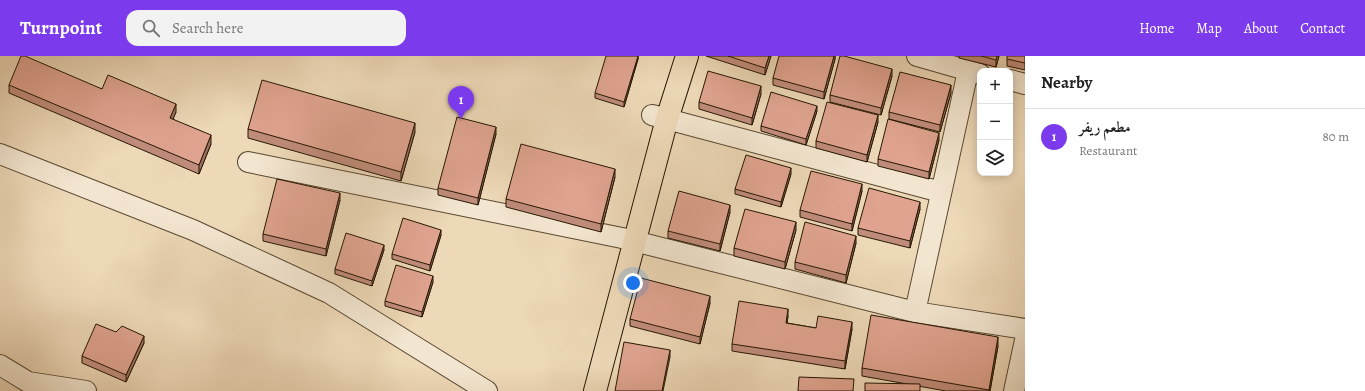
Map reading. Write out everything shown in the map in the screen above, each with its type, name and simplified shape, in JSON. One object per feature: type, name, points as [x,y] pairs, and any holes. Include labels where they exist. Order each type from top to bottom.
[{"type":"main road","points":[[595,391],[628,240],[659,117],[671,56]]},
{"type":"main road","points":[[659,117],[687,56]]},
{"type":"main road","points":[[582,391],[628,240]]},
{"type":"street","points":[[915,312],[941,192],[974,72],[917,56]]},
{"type":"street","points":[[1013,81],[1025,84]]},
{"type":"street","points":[[659,117],[941,192]]},
{"type":"street","points":[[1,157],[192,230],[329,293],[487,391]]},
{"type":"street","points":[[248,162],[628,240],[915,312],[1025,329]]},
{"type":"street","points":[[1014,391],[1025,340]]},
{"type":"street","points":[[0,365],[28,382],[86,391]]},
{"type":"building","points":[[21,56],[25,56],[102,89],[108,75],[176,104],[170,118],[211,135],[199,165],[9,85]]},
{"type":"building","points":[[606,56],[638,56],[624,102],[595,93]]},
{"type":"building","points":[[728,56],[769,56],[765,68]]},
{"type":"building","points":[[779,56],[834,56],[824,92],[773,78]]},
{"type":"building","points":[[840,56],[892,69],[881,108],[830,95]]},
{"type":"building","points":[[981,56],[997,56],[996,60]]},
{"type":"building","points":[[1007,56],[1025,56],[1025,63],[1007,59]]},
{"type":"building","points":[[708,71],[761,86],[752,118],[699,102]]},
{"type":"building","points":[[900,72],[951,85],[940,125],[889,112]]},
{"type":"building","points":[[262,80],[415,123],[401,172],[248,129]]},
{"type":"building","points":[[771,92],[817,106],[806,139],[761,126]]},
{"type":"building","points":[[827,102],[878,115],[867,155],[816,141]]},
{"type":"building","points":[[457,117],[496,127],[478,198],[438,188]]},
{"type":"building","points":[[888,119],[939,133],[929,172],[878,159]]},
{"type":"building","points":[[521,144],[615,169],[601,224],[506,199]]},
{"type":"building","points":[[746,155],[791,168],[781,202],[735,189]]},
{"type":"building","points":[[811,171],[862,184],[852,224],[800,210]]},
{"type":"building","points":[[277,179],[340,193],[326,249],[263,234]]},
{"type":"building","points":[[869,188],[920,202],[910,241],[858,228]]},
{"type":"building","points":[[679,191],[730,205],[720,244],[668,231]]},
{"type":"building","points":[[745,209],[796,222],[785,262],[734,248]]},
{"type":"building","points":[[403,218],[441,230],[430,265],[392,254]]},
{"type":"building","points":[[805,222],[856,236],[846,275],[795,262]]},
{"type":"building","points":[[346,233],[384,245],[372,281],[335,269]]},
{"type":"building","points":[[396,265],[433,276],[422,312],[385,301]]},
{"type":"building","points":[[641,278],[710,296],[700,337],[630,319]]},
{"type":"building","points":[[739,301],[788,309],[786,323],[816,328],[818,316],[852,322],[845,361],[732,344]]},
{"type":"building","points":[[871,315],[998,337],[989,390],[862,368]]},
{"type":"building","points":[[96,324],[116,332],[122,326],[144,336],[126,375],[82,356]]},
{"type":"building","points":[[624,342],[670,350],[662,391],[615,391]]},
{"type":"building","points":[[799,377],[854,379],[853,391],[798,391]]},
{"type":"building","points":[[865,383],[920,384],[920,391],[865,391]]},
{"type":"place","name":"مطعم ريفر","points":[[461,119]]}]
